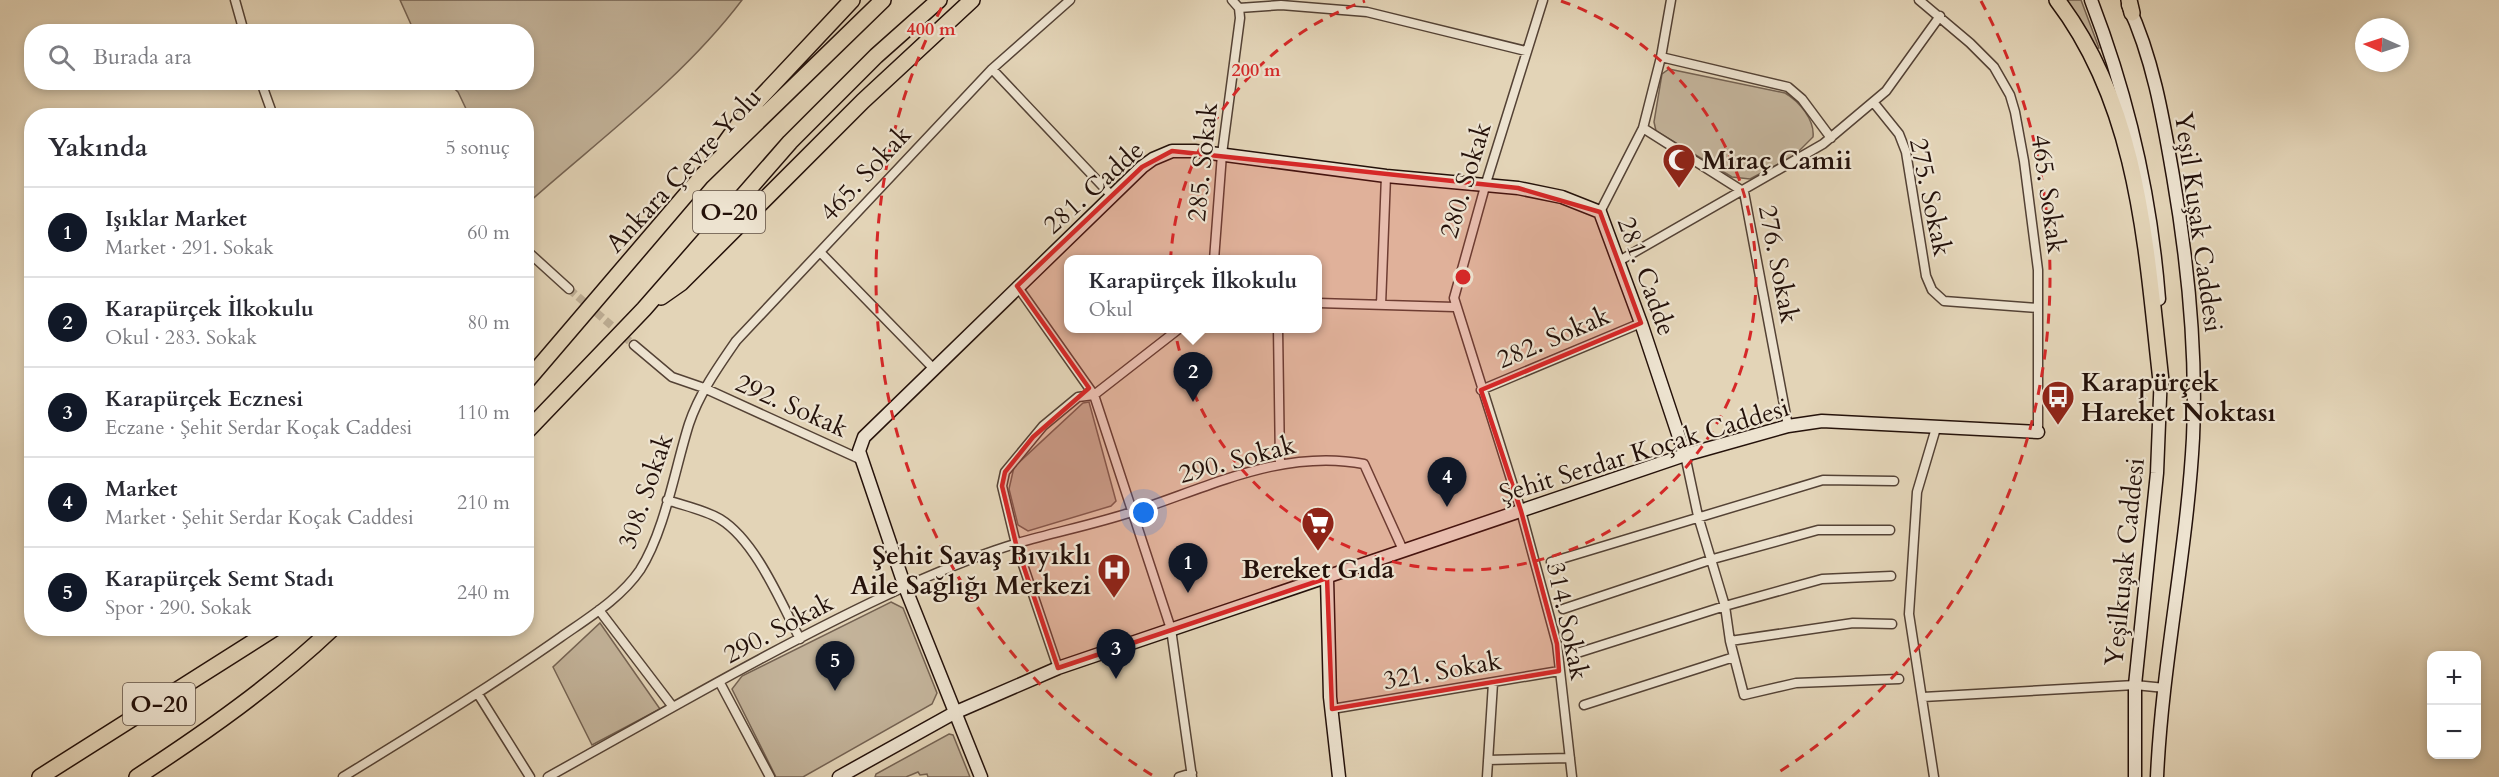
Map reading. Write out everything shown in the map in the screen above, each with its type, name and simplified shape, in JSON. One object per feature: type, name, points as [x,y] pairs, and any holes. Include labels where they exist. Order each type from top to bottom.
[{"type":"highway","points":[[702,176],[748,111],[852,0]]},
{"type":"highway","name":"Ankara Çevre Yolu","points":[[534,373],[702,176],[883,0]]},
{"type":"highway","name":"O-20","points":[[534,424],[644,309],[790,142],[876,56],[939,0]]},
{"type":"highway","points":[[644,309],[681,283],[863,101],[972,0]]},
{"type":"highway","points":[[2057,0],[2092,56],[2126,139],[2143,230],[2161,381]]},
{"type":"highway","name":"O-20","points":[[40,777],[262,636]]},
{"type":"highway","name":"O-20","points":[[137,777],[232,712],[296,663],[325,636]]},
{"type":"street","points":[[234,0],[241,24]]},
{"type":"street","name":"465. Sokak","points":[[704,388],[736,341],[992,69],[1070,0]]},
{"type":"street","points":[[1232,0],[1239,8],[1282,2],[1377,13],[1526,51]]},
{"type":"street","name":"280. Sokak","points":[[1521,511],[1454,307],[1456,287],[1486,183],[1543,0]]},
{"type":"street","points":[[1600,212],[1643,128],[1661,57],[1671,0]]},
{"type":"street","name":"465. Sokak","points":[[1919,0],[1940,16],[1994,68],[2010,95],[2020,132],[2038,270],[2038,432]]},
{"type":"street","name":"Yeşilkuşak Caddesi","points":[[2091,0],[2126,109],[2147,197],[2159,300],[2161,381],[2154,508],[2135,685],[2135,777]]},
{"type":"street","name":"Yeşil Kuşak Caddesi","points":[[2129,4],[2161,103],[2184,241],[2192,336],[2193,437],[2157,777]]},
{"type":"street","name":"285. Sokak","points":[[1214,255],[1222,154],[1240,18],[1239,8]]},
{"type":"street","points":[[1619,261],[1744,192],[1831,138],[1874,103],[1900,73],[1940,16]]},
{"type":"street","points":[[1661,57],[1788,87],[1802,99],[1831,138]]},
{"type":"street","points":[[992,69],[1112,196]]},
{"type":"street","points":[[264,90],[270,108]]},
{"type":"street","name":"275. Sokak","points":[[1874,103],[1899,134],[1906,152],[1928,285],[1944,301],[2038,308]]},
{"type":"street","name":"276. Sokak","points":[[1643,128],[1744,192],[1788,426]]},
{"type":"street","name":"281. Cadde","points":[[862,460],[859,451],[864,437],[1017,286],[1142,167],[1162,154],[1185,151],[1386,176],[1486,183],[1539,192],[1600,212],[1686,455]]},
{"type":"street","points":[[1381,305],[1386,176]]},
{"type":"street","points":[[820,252],[934,369]]},
{"type":"street","points":[[534,257],[569,289]]},
{"type":"street","points":[[1017,286],[1094,395],[1171,630],[1192,775],[1179,777]]},
{"type":"street","points":[[1322,303],[1454,307]]},
{"type":"street","name":"282. Sokak","points":[[1481,390],[1641,323]]},
{"type":"street","points":[[1059,668],[1016,544],[1002,486],[1005,472],[1043,426],[1078,397],[1094,395],[1174,333]]},
{"type":"street","points":[[1278,333],[1280,464]]},
{"type":"street","name":"292. Sokak","points":[[634,345],[672,377],[704,388],[862,460]]},
{"type":"street","name":"308. Sokak","points":[[343,777],[478,694],[599,610],[623,589],[640,570],[668,500],[690,422],[704,388]]},
{"type":"street","name":"Şehit Serdar Koçak Caddesi","points":[[839,777],[859,772],[954,713],[1059,668],[1686,455],[1788,426],[1836,421],[2038,432]]},
{"type":"street","points":[[1934,777],[1923,697],[1912,643],[1910,588],[1917,492],[1935,428]]},
{"type":"street","points":[[1686,455],[1698,516],[1713,559],[1744,695],[1796,683],[1899,680]]},
{"type":"street","points":[[862,460],[905,587],[981,777]]},
{"type":"street","name":"290. Sokak","points":[[548,777],[800,639],[905,587],[1016,544],[1131,513],[1230,477],[1304,460],[1364,464],[1403,550]]},
{"type":"street","points":[[1551,562],[1823,480],[1894,481]]},
{"type":"street","points":[[668,500],[708,513],[734,530],[758,562],[800,639]]},
{"type":"street","name":"314. Sokak","points":[[1521,511],[1557,644],[1572,777]]},
{"type":"street","points":[[1563,609],[1713,559],[1818,530],[1890,530]]},
{"type":"street","points":[[1571,655],[1725,606],[1822,579],[1891,576]]},
{"type":"street","points":[[1327,578],[1332,710],[1339,777]]},
{"type":"street","points":[[599,610],[673,707]]},
{"type":"street","points":[[1730,641],[1853,623],[1892,624]]},
{"type":"street","points":[[1584,705],[1734,657]]},
{"type":"street","name":"321. Sokak","points":[[1332,710],[1559,671]]},
{"type":"street","points":[[720,683],[770,777]]},
{"type":"street","points":[[1487,777],[1493,683]]},
{"type":"street","points":[[1923,697],[2135,685],[2165,688]]},
{"type":"street","points":[[478,694],[530,777]]},
{"type":"street","points":[[1488,760],[1570,758]]},
{"type":"highlighted area","points":[[1172,151],[1518,188],[1593,208],[1600,212],[1641,323],[1481,390],[1521,511],[1557,644],[1559,671],[1332,709],[1327,578],[1058,668],[1016,544],[1002,486],[1005,472],[1033,437],[1089,388],[1017,286],[1142,167]]},
{"type":"shaded area","points":[[400,0],[742,0],[694,56],[667,82],[534,198],[534,108],[466,108],[456,90],[534,90],[534,24],[411,24]]},
{"type":"shaded area","points":[[2061,0],[2081,0],[2099,48],[2091,50]]},
{"type":"shaded area","points":[[1669,69],[1785,93],[1796,101],[1809,118],[1813,137],[1795,155],[1750,179],[1732,177],[1656,131],[1654,122],[1662,74]]},
{"type":"shaded area","points":[[1089,402],[1116,501],[1111,506],[1028,531],[1018,525],[1009,489],[1014,467],[1083,403]]},
{"type":"shaded area","points":[[891,602],[903,608],[937,693],[932,704],[803,777],[776,777],[732,689],[742,676]]},
{"type":"shaded area","points":[[600,623],[660,709],[592,745],[553,667]]},
{"type":"shaded area","points":[[949,734],[953,735],[970,777],[928,777],[927,774],[920,775],[918,772],[906,777],[875,777],[876,774]]},
{"type":"tunnel","points":[[569,289],[634,345]]},
{"type":"place","name":"Miraç Camii","points":[[1679,189]]},
{"type":"place","name":"Karapürçek İlkokulu","points":[[1193,402]]},
{"type":"place","name":"Karapürçek Hareket Noktası","points":[[2058,426]]},
{"type":"place","name":"Market","points":[[1447,507]]},
{"type":"place","name":"Bereket Gıda","points":[[1318,552]]},
{"type":"place","name":"Işıklar Market","points":[[1188,593]]},
{"type":"place","name":"Şehit Savaş Bıyıklı Aile Sağlığı Merkezi","points":[[1114,599]]},
{"type":"place","name":"Karapürçek Ecznesi","points":[[1116,679]]},
{"type":"place","name":"Karapürçek Semt Stadı","points":[[835,691]]}]
